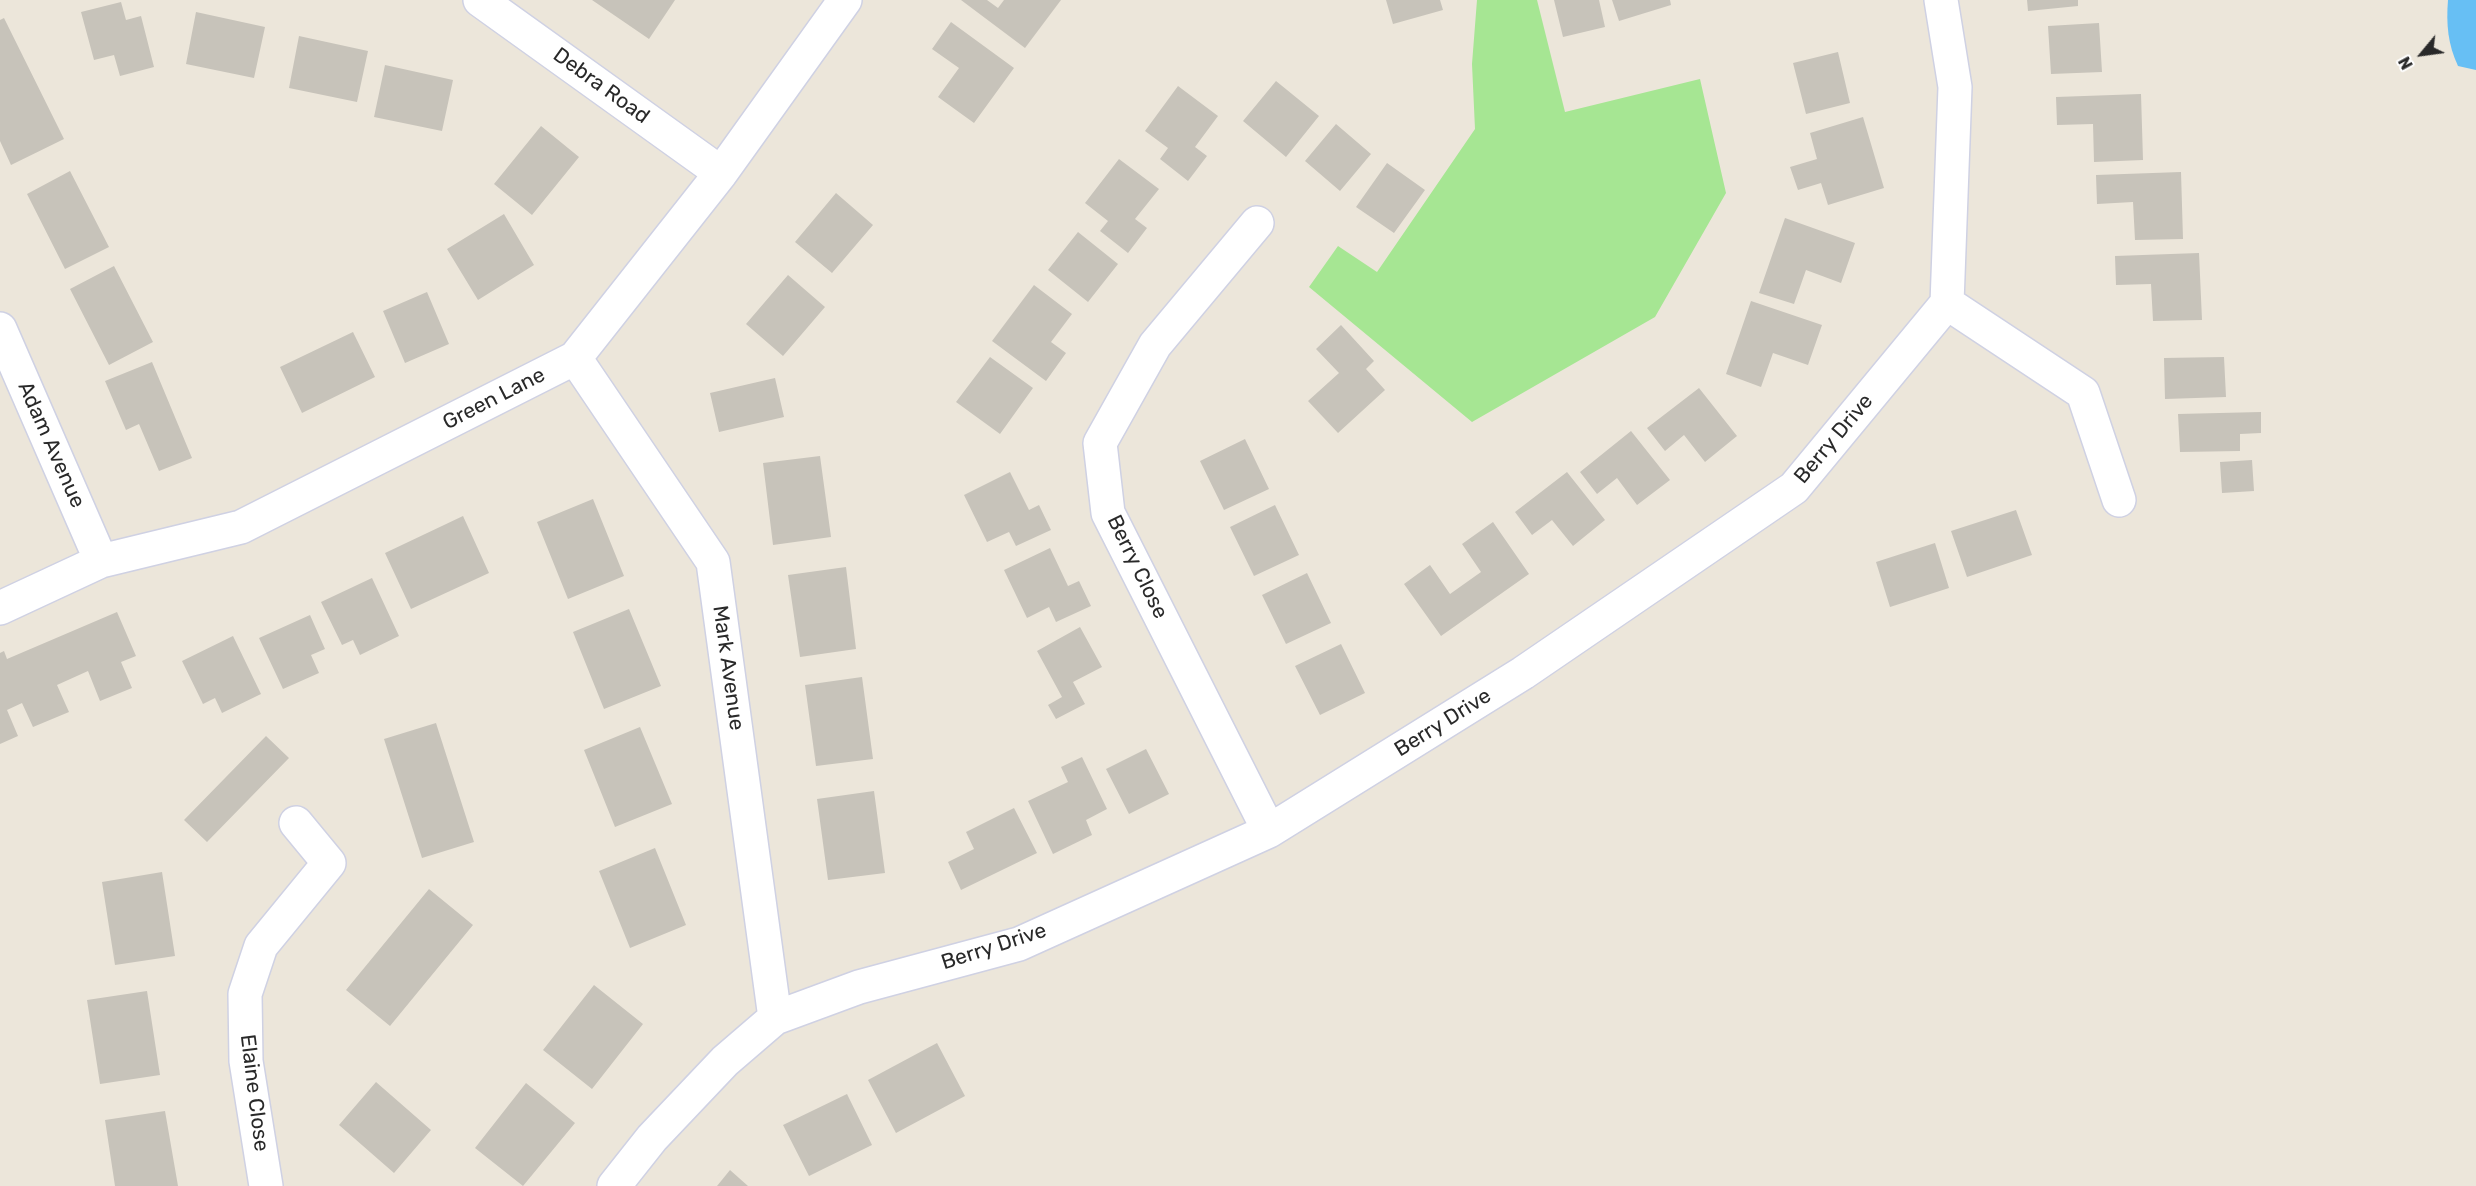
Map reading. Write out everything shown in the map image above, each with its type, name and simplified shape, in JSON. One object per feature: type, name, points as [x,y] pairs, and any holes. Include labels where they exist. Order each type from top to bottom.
[{"type":"street","name":"Debra Road","points":[[480,0],[721,173]]},
{"type":"street","name":"Green Lane","points":[[0,608],[101,561],[241,527],[575,358],[721,173],[845,0]]},
{"type":"street","points":[[1941,0],[1955,87],[1947,303],[2084,393],[2119,500]]},
{"type":"street","name":"Berry Close","points":[[1257,223],[1155,345],[1100,443],[1108,513],[1269,831]]},
{"type":"street","name":"Berry Drive","points":[[614,1186],[652,1137],[725,1061],[775,1018],[859,987],[1019,944],[1269,831],[1523,673],[1794,488],[1947,303]]},
{"type":"street","name":"Adam Avenue","points":[[0,329],[101,561]]},
{"type":"street","name":"Mark Avenue","points":[[575,358],[713,562],[775,1018]]},
{"type":"street","name":"Elaine Close","points":[[266,1186],[246,1061],[245,994],[261,946],[329,863],[296,823]]},
{"type":"green space","points":[[1477,0],[1537,0],[1565,112],[1700,79],[1726,193],[1655,317],[1472,422],[1309,287],[1338,246],[1377,272],[1475,129],[1472,64]]},
{"type":"water","points":[[2448,0],[2476,0],[2476,70],[2458,66],[2448,34]]},
{"type":"building","points":[[592,0],[675,0],[649,39]]},
{"type":"building","points":[[961,0],[987,0],[998,8],[1004,0],[1061,0],[1025,48]]},
{"type":"building","points":[[1386,0],[1440,0],[1443,10],[1393,24]]},
{"type":"building","points":[[1554,0],[1599,0],[1605,27],[1563,37]]},
{"type":"building","points":[[1612,0],[1670,0],[1671,5],[1619,21]]},
{"type":"building","points":[[2027,0],[2078,0],[2078,6],[2028,11]]},
{"type":"building","points":[[121,2],[126,20],[141,16],[154,67],[120,76],[114,55],[94,60],[81,12]]},
{"type":"building","points":[[196,12],[265,27],[254,78],[186,64]]},
{"type":"building","points":[[4,18],[64,139],[11,165],[0,141],[0,20]]},
{"type":"building","points":[[951,22],[1014,68],[974,123],[938,97],[959,68],[932,49]]},
{"type":"building","points":[[2099,23],[2102,72],[2051,74],[2048,26]]},
{"type":"building","points":[[299,36],[368,51],[357,102],[289,88]]},
{"type":"building","points":[[1838,52],[1850,103],[1806,114],[1793,63]]},
{"type":"building","points":[[385,65],[453,80],[442,131],[374,117]]},
{"type":"building","points":[[1276,81],[1319,116],[1286,157],[1243,121]]},
{"type":"building","points":[[1178,86],[1218,116],[1195,147],[1207,156],[1188,181],[1160,159],[1168,148],[1145,131]]},
{"type":"building","points":[[2141,94],[2143,160],[2094,162],[2093,124],[2057,125],[2056,97]]},
{"type":"building","points":[[1863,117],[1884,188],[1828,205],[1821,183],[1798,190],[1790,167],[1817,159],[1810,133]]},
{"type":"building","points":[[1336,124],[1371,154],[1340,191],[1305,161]]},
{"type":"building","points":[[541,126],[579,157],[532,215],[494,184]]},
{"type":"building","points":[[1119,159],[1159,189],[1135,219],[1147,228],[1128,253],[1100,231],[1108,221],[1085,203]]},
{"type":"building","points":[[1387,163],[1425,190],[1394,233],[1356,207]]},
{"type":"building","points":[[70,171],[109,247],[65,269],[27,194]]},
{"type":"building","points":[[2181,172],[2183,239],[2135,240],[2133,202],[2097,204],[2096,175]]},
{"type":"building","points":[[836,193],[873,225],[832,273],[795,242]]},
{"type":"building","points":[[504,214],[534,265],[478,300],[447,249]]},
{"type":"building","points":[[1785,218],[1855,243],[1841,283],[1806,270],[1794,304],[1759,293]]},
{"type":"building","points":[[1078,232],[1118,264],[1088,302],[1048,270]]},
{"type":"building","points":[[2199,253],[2202,320],[2153,321],[2151,284],[2116,285],[2115,256]]},
{"type":"building","points":[[114,266],[153,342],[109,365],[70,289]]},
{"type":"building","points":[[788,275],[825,307],[783,356],[746,324]]},
{"type":"building","points":[[1034,285],[1072,314],[1051,342],[1066,353],[1046,381],[992,341]]},
{"type":"building","points":[[427,292],[449,344],[405,363],[383,311]]},
{"type":"building","points":[[1751,301],[1822,325],[1808,365],[1773,353],[1761,387],[1726,374]]},
{"type":"building","points":[[1341,325],[1374,361],[1366,369],[1385,390],[1338,433],[1308,401],[1339,373],[1316,349]]},
{"type":"building","points":[[353,332],[375,377],[302,413],[280,367]]},
{"type":"building","points":[[990,357],[1033,388],[1000,434],[956,402]]},
{"type":"building","points":[[2224,357],[2226,397],[2165,399],[2164,358]]},
{"type":"building","points":[[152,362],[192,458],[159,471],[139,424],[126,430],[105,381]]},
{"type":"building","points":[[775,378],[784,417],[719,432],[710,393]]},
{"type":"building","points":[[1699,388],[1737,436],[1705,462],[1684,435],[1665,451],[1647,428]]},
{"type":"building","points":[[2261,412],[2261,433],[2240,434],[2240,451],[2180,452],[2178,414]]},
{"type":"building","points":[[1631,431],[1670,480],[1637,505],[1617,478],[1597,494],[1580,472]]},
{"type":"building","points":[[1245,439],[1269,489],[1224,510],[1200,461]]},
{"type":"building","points":[[820,456],[831,537],[773,545],[763,463]]},
{"type":"building","points":[[2252,460],[2254,491],[2222,493],[2220,462]]},
{"type":"building","points":[[1010,472],[1029,510],[1039,505],[1051,530],[1016,546],[1009,532],[987,542],[964,495]]},
{"type":"building","points":[[1567,472],[1605,520],[1573,546],[1552,520],[1532,535],[1515,512]]},
{"type":"building","points":[[593,499],[624,576],[568,599],[537,522]]},
{"type":"building","points":[[1275,505],[1299,555],[1254,576],[1230,527]]},
{"type":"building","points":[[2016,510],[2032,555],[1967,577],[1951,531]]},
{"type":"building","points":[[463,516],[489,573],[411,609],[385,553]]},
{"type":"building","points":[[1493,522],[1529,574],[1441,636],[1404,584],[1430,565],[1450,594],[1481,572],[1462,544]]},
{"type":"building","points":[[1935,543],[1949,588],[1890,607],[1876,562]]},
{"type":"building","points":[[1050,548],[1068,586],[1079,581],[1091,606],[1056,622],[1049,607],[1027,618],[1004,570]]},
{"type":"building","points":[[846,567],[856,649],[800,657],[788,575]]},
{"type":"building","points":[[1307,573],[1331,623],[1286,644],[1262,595]]},
{"type":"building","points":[[372,578],[399,636],[360,655],[353,640],[342,645],[321,602]]},
{"type":"building","points":[[629,609],[661,686],[604,709],[573,632]]},
{"type":"building","points":[[117,612],[136,656],[121,662],[132,688],[100,701],[88,671],[57,685],[69,712],[33,727],[22,703],[7,710],[18,736],[0,744],[0,653],[4,651],[7,659]]},
{"type":"building","points":[[310,615],[325,649],[311,655],[319,673],[283,689],[259,638]]},
{"type":"building","points":[[1080,627],[1102,667],[1073,682],[1085,704],[1056,719],[1048,705],[1062,697],[1037,651]]},
{"type":"building","points":[[233,636],[261,694],[222,713],[215,698],[203,704],[182,661]]},
{"type":"building","points":[[1341,644],[1365,693],[1320,715],[1295,666]]},
{"type":"building","points":[[862,677],[873,759],[816,766],[805,685]]},
{"type":"building","points":[[436,723],[474,842],[422,858],[384,739]]},
{"type":"building","points":[[640,727],[672,804],[615,827],[584,750]]},
{"type":"building","points":[[266,736],[289,758],[207,842],[184,820]]},
{"type":"building","points":[[1146,749],[1169,794],[1129,814],[1106,769]]},
{"type":"building","points":[[1082,757],[1107,809],[1086,820],[1092,835],[1053,854],[1028,801],[1068,782],[1061,767]]},
{"type":"building","points":[[874,791],[885,873],[828,880],[817,799]]},
{"type":"building","points":[[1014,808],[1037,853],[961,890],[948,862],[974,849],[966,832]]},
{"type":"building","points":[[655,848],[686,925],[630,948],[599,871]]},
{"type":"building","points":[[162,872],[175,956],[115,965],[102,882]]},
{"type":"building","points":[[429,889],[473,925],[390,1026],[346,990]]},
{"type":"building","points":[[594,985],[643,1024],[592,1089],[543,1050]]},
{"type":"building","points":[[147,991],[160,1075],[100,1084],[87,1000]]},
{"type":"building","points":[[937,1043],[965,1096],[896,1133],[868,1080]]},
{"type":"building","points":[[376,1082],[431,1130],[394,1173],[339,1125]]},
{"type":"building","points":[[526,1083],[575,1123],[523,1186],[475,1148]]},
{"type":"building","points":[[847,1094],[872,1145],[809,1176],[783,1125]]},
{"type":"building","points":[[165,1111],[178,1186],[115,1186],[105,1120]]},
{"type":"building","points":[[730,1170],[748,1186],[717,1186]]}]
